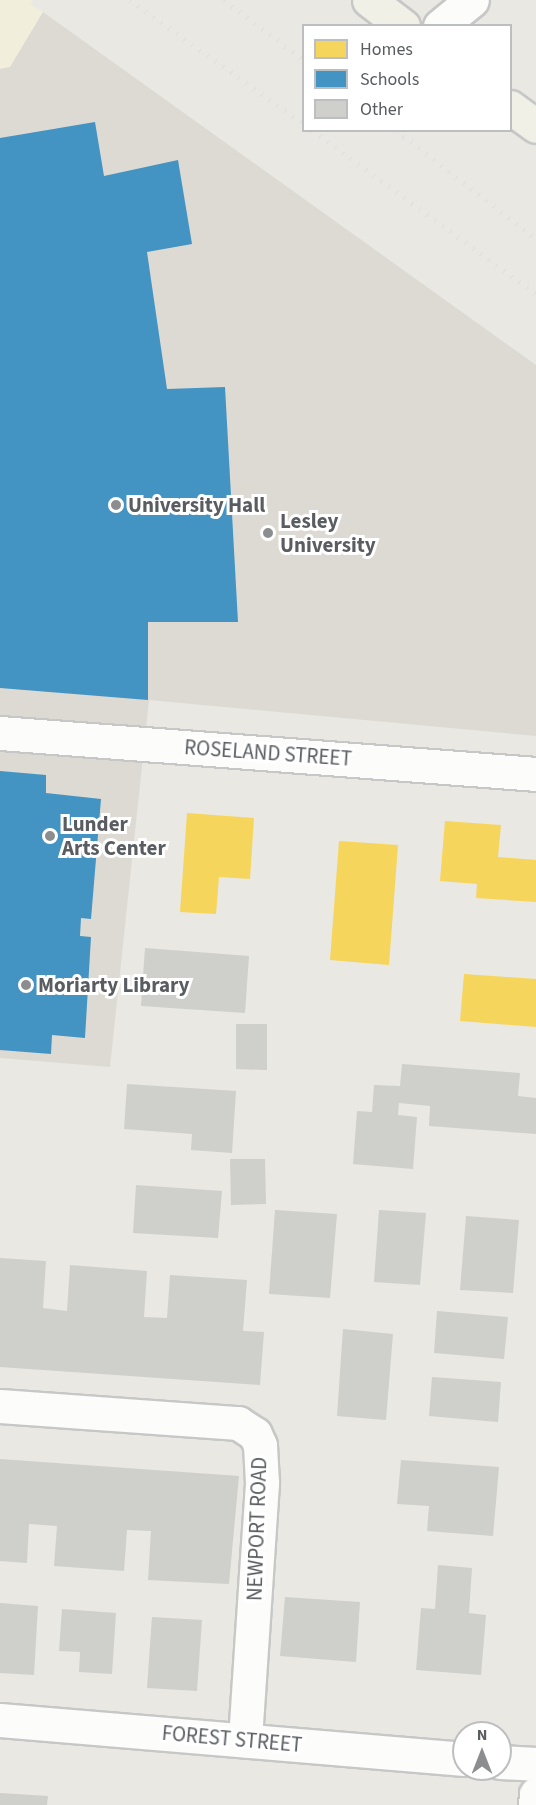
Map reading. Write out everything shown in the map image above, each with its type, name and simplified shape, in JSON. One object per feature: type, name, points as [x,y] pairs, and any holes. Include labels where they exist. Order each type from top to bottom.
[{"type":"main road","points":[[369,0],[400,24]]},
{"type":"main road","points":[[512,108],[536,126]]},
{"type":"street","points":[[442,24],[472,0]]},
{"type":"street","name":"ROSELAND STREET","points":[[0,733],[536,774]]},
{"type":"street","name":"NEWPORT ROAD","points":[[0,1406],[238,1423],[255,1434],[260,1445],[262,1483],[245,1740]]},
{"type":"street","name":"FOREST STREET","points":[[0,1720],[452,1758]]},
{"type":"street","points":[[512,1763],[536,1764]]},
{"type":"street","points":[[535,1805],[536,1794]]},
{"type":"shaded area","points":[[0,0],[32,0],[30,4],[43,12],[10,67],[0,69]]},
{"type":"shaded area","name":"Lesley University","points":[[43,12],[536,365],[536,736],[149,700],[110,1067],[0,1058],[0,69],[10,67]]},
{"type":"building: Homes","points":[[187,813],[254,818],[250,879],[219,877],[216,914],[180,912]]},
{"type":"building: Homes","points":[[445,821],[501,825],[498,857],[536,860],[536,902],[476,898],[477,884],[440,881]]},
{"type":"building: Homes","points":[[339,841],[398,845],[389,965],[330,960]]},
{"type":"building: Homes","points":[[464,974],[536,979],[536,1027],[460,1021]]},
{"type":"building: Schools","name":"University Hall","points":[[95,122],[104,176],[178,160],[192,244],[147,252],[167,389],[225,387],[238,622],[148,622],[148,700],[0,688],[0,138]]},
{"type":"building: Schools","points":[[0,771],[46,775],[46,793],[101,799],[91,919],[81,918],[80,936],[91,937],[85,1038],[52,1035],[51,1054],[0,1050]]},
{"type":"building: Other","points":[[145,948],[249,956],[245,1013],[141,1006]]},
{"type":"building: Other","points":[[236,1024],[267,1024],[267,1070],[236,1069]]},
{"type":"building: Other","points":[[402,1064],[520,1073],[518,1096],[536,1098],[536,1134],[429,1126],[430,1106],[399,1103],[398,1115],[417,1117],[413,1169],[353,1164],[357,1111],[372,1112],[374,1085],[400,1086]]},
{"type":"building: Other","points":[[127,1084],[236,1091],[232,1153],[191,1150],[192,1134],[124,1129]]},
{"type":"building: Other","points":[[230,1159],[265,1159],[266,1204],[231,1205]]},
{"type":"building: Other","points":[[136,1185],[222,1191],[218,1238],[133,1233]]},
{"type":"building: Other","points":[[275,1210],[337,1214],[330,1298],[269,1294]]},
{"type":"building: Other","points":[[379,1210],[426,1213],[420,1285],[374,1282]]},
{"type":"building: Other","points":[[466,1216],[519,1220],[513,1293],[460,1290]]},
{"type":"building: Other","points":[[0,1258],[46,1261],[43,1308],[67,1311],[70,1265],[147,1271],[144,1317],[167,1318],[170,1275],[247,1280],[243,1331],[264,1332],[260,1385],[0,1367]]},
{"type":"building: Other","points":[[437,1311],[508,1317],[504,1359],[434,1353]]},
{"type":"building: Other","points":[[343,1329],[393,1334],[386,1420],[337,1416]]},
{"type":"building: Other","points":[[432,1377],[501,1382],[498,1422],[429,1416]]},
{"type":"building: Other","points":[[0,1459],[239,1476],[229,1584],[148,1580],[151,1531],[127,1530],[124,1571],[54,1566],[57,1526],[29,1524],[27,1563],[0,1561]]},
{"type":"building: Other","points":[[401,1460],[499,1467],[493,1536],[427,1531],[429,1506],[397,1504]]},
{"type":"building: Other","points":[[438,1565],[472,1568],[469,1613],[486,1615],[481,1675],[416,1670],[421,1608],[435,1609]]},
{"type":"building: Other","points":[[285,1597],[360,1602],[356,1662],[280,1656]]},
{"type":"building: Other","points":[[0,1603],[38,1606],[34,1675],[0,1673]]},
{"type":"building: Other","points":[[62,1609],[116,1613],[112,1674],[79,1672],[80,1652],[59,1651]]},
{"type":"building: Other","points":[[152,1617],[202,1620],[197,1691],[147,1688]]},
{"type":"building: Other","points":[[0,1793],[48,1796],[47,1805],[0,1805]]},
{"type":"railway","points":[[130,0],[302,123]]},
{"type":"railway","points":[[224,0],[302,58]]},
{"type":"railway","points":[[315,132],[536,294]]},
{"type":"railway","points":[[399,132],[536,239]]},
{"type":"place","name":"University Hall","points":[[116,505]]},
{"type":"place","name":"Lesley University","points":[[268,533]]},
{"type":"place","name":"Lunder Arts Center","points":[[50,836]]},
{"type":"place","name":"Moriarty Library","points":[[26,985]]}]
